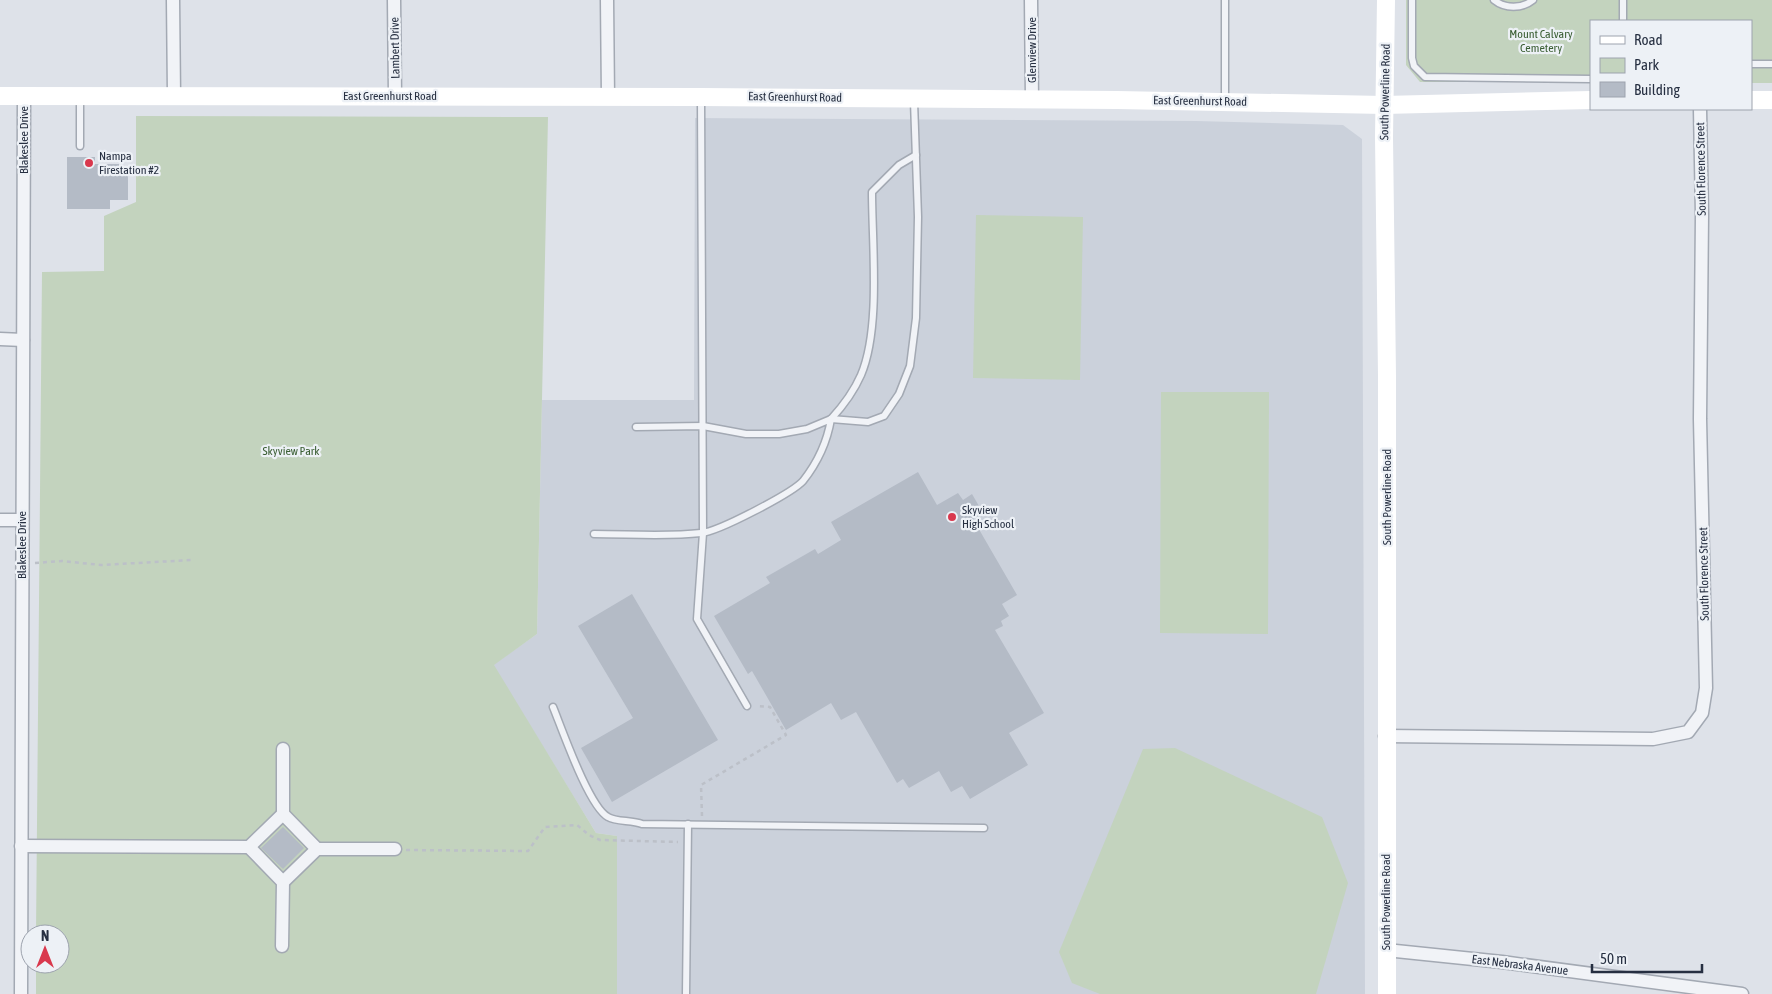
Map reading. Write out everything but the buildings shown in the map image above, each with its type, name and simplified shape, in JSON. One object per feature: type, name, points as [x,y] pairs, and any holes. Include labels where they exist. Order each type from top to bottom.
[{"type":"main road","name":"South Powerline Road","points":[[1386,0],[1384,105],[1387,376],[1385,736],[1387,994]]},
{"type":"main road","name":"East Greenhurst Road","points":[[0,96],[914,98],[1384,105],[1590,100]]},
{"type":"main road","points":[[1752,100],[1772,100]]},
{"type":"street","points":[[173,0],[174,95]]},
{"type":"street","name":"Lambert Drive","points":[[394,0],[396,96]]},
{"type":"street","points":[[607,0],[608,97]]},
{"type":"street","name":"Glenview Drive","points":[[1031,0],[1032,100]]},
{"type":"street","name":"Blakeslee Drive","points":[[21,994],[24,96]]},
{"type":"street","name":"South Florence Street","points":[[1385,736],[1653,739],[1688,732],[1702,713],[1706,688],[1700,419],[1702,215],[1700,110]]},
{"type":"street","points":[[0,339],[23,340]]},
{"type":"street","points":[[0,520],[22,520]]},
{"type":"street","points":[[283,749],[283,814],[317,849]]},
{"type":"street","points":[[249,848],[283,814]]},
{"type":"street","points":[[21,846],[249,848],[283,882]]},
{"type":"street","points":[[282,946],[283,882],[317,849],[395,849]]},
{"type":"street","name":"East Nebraska Avenue","points":[[1386,950],[1502,962],[1742,994]]},
{"type":"lane","points":[[1225,0],[1225,102]]},
{"type":"lane","points":[[1412,0],[1412,58],[1414,66],[1425,77],[1590,79]]},
{"type":"lane","points":[[1494,0],[1508,6],[1519,6],[1533,0]]},
{"type":"lane","points":[[1623,0],[1623,20]]},
{"type":"lane","points":[[1752,64],[1772,64]]},
{"type":"lane","points":[[80,95],[80,146]]},
{"type":"lane","points":[[700,97],[703,534],[697,619],[747,706]]},
{"type":"lane","points":[[636,427],[703,426],[746,434],[779,434],[807,428],[831,419],[868,422],[884,416],[899,394],[910,366],[916,318],[914,98]]},
{"type":"lane","points":[[594,534],[703,534],[733,523],[801,483],[818,460],[828,438],[831,419],[845,403],[861,375],[870,345],[872,319],[872,192],[899,165],[916,155]]},
{"type":"lane","points":[[553,707],[574,764],[602,812],[608,817],[631,820],[642,824],[984,828]]},
{"type":"lane","points":[[686,994],[688,824]]},
{"type":"path","points":[[21,563],[62,561],[101,565],[192,560]]},
{"type":"path","points":[[702,824],[701,785],[786,735],[770,707],[747,706]]},
{"type":"path","points":[[395,849],[528,851],[545,827],[572,824],[600,840],[687,842]]},
{"type":"shaded area","name":"Skyview High School","points":[[695,118],[1196,121],[1343,125],[1362,139],[1365,994],[617,994],[617,836],[596,833],[493,665],[537,634],[542,400],[694,400]]},
{"type":"green space","name":"Mount Calvary Cemetery","points":[[1406,0],[1772,0],[1772,83],[1752,83],[1752,20],[1590,20],[1590,82],[1420,82],[1406,65]]},
{"type":"green space","name":"Skyview Park","points":[[136,116],[548,117],[537,634],[494,665],[596,833],[617,836],[617,994],[36,994],[36,974],[70,974],[70,924],[36,924],[42,272],[104,271],[104,216],[136,202]]},
{"type":"green space","points":[[976,215],[1083,217],[1080,380],[973,378]]},
{"type":"green space","points":[[1161,392],[1269,392],[1268,634],[1160,633]]},
{"type":"green space","points":[[1175,748],[1322,817],[1348,883],[1316,994],[1100,994],[1072,983],[1059,952],[1143,749]]},
{"type":"place","name":"Nampa Firestation #2","points":[[89,163]]},
{"type":"place","name":"Skyview High School","points":[[952,517]]}]
